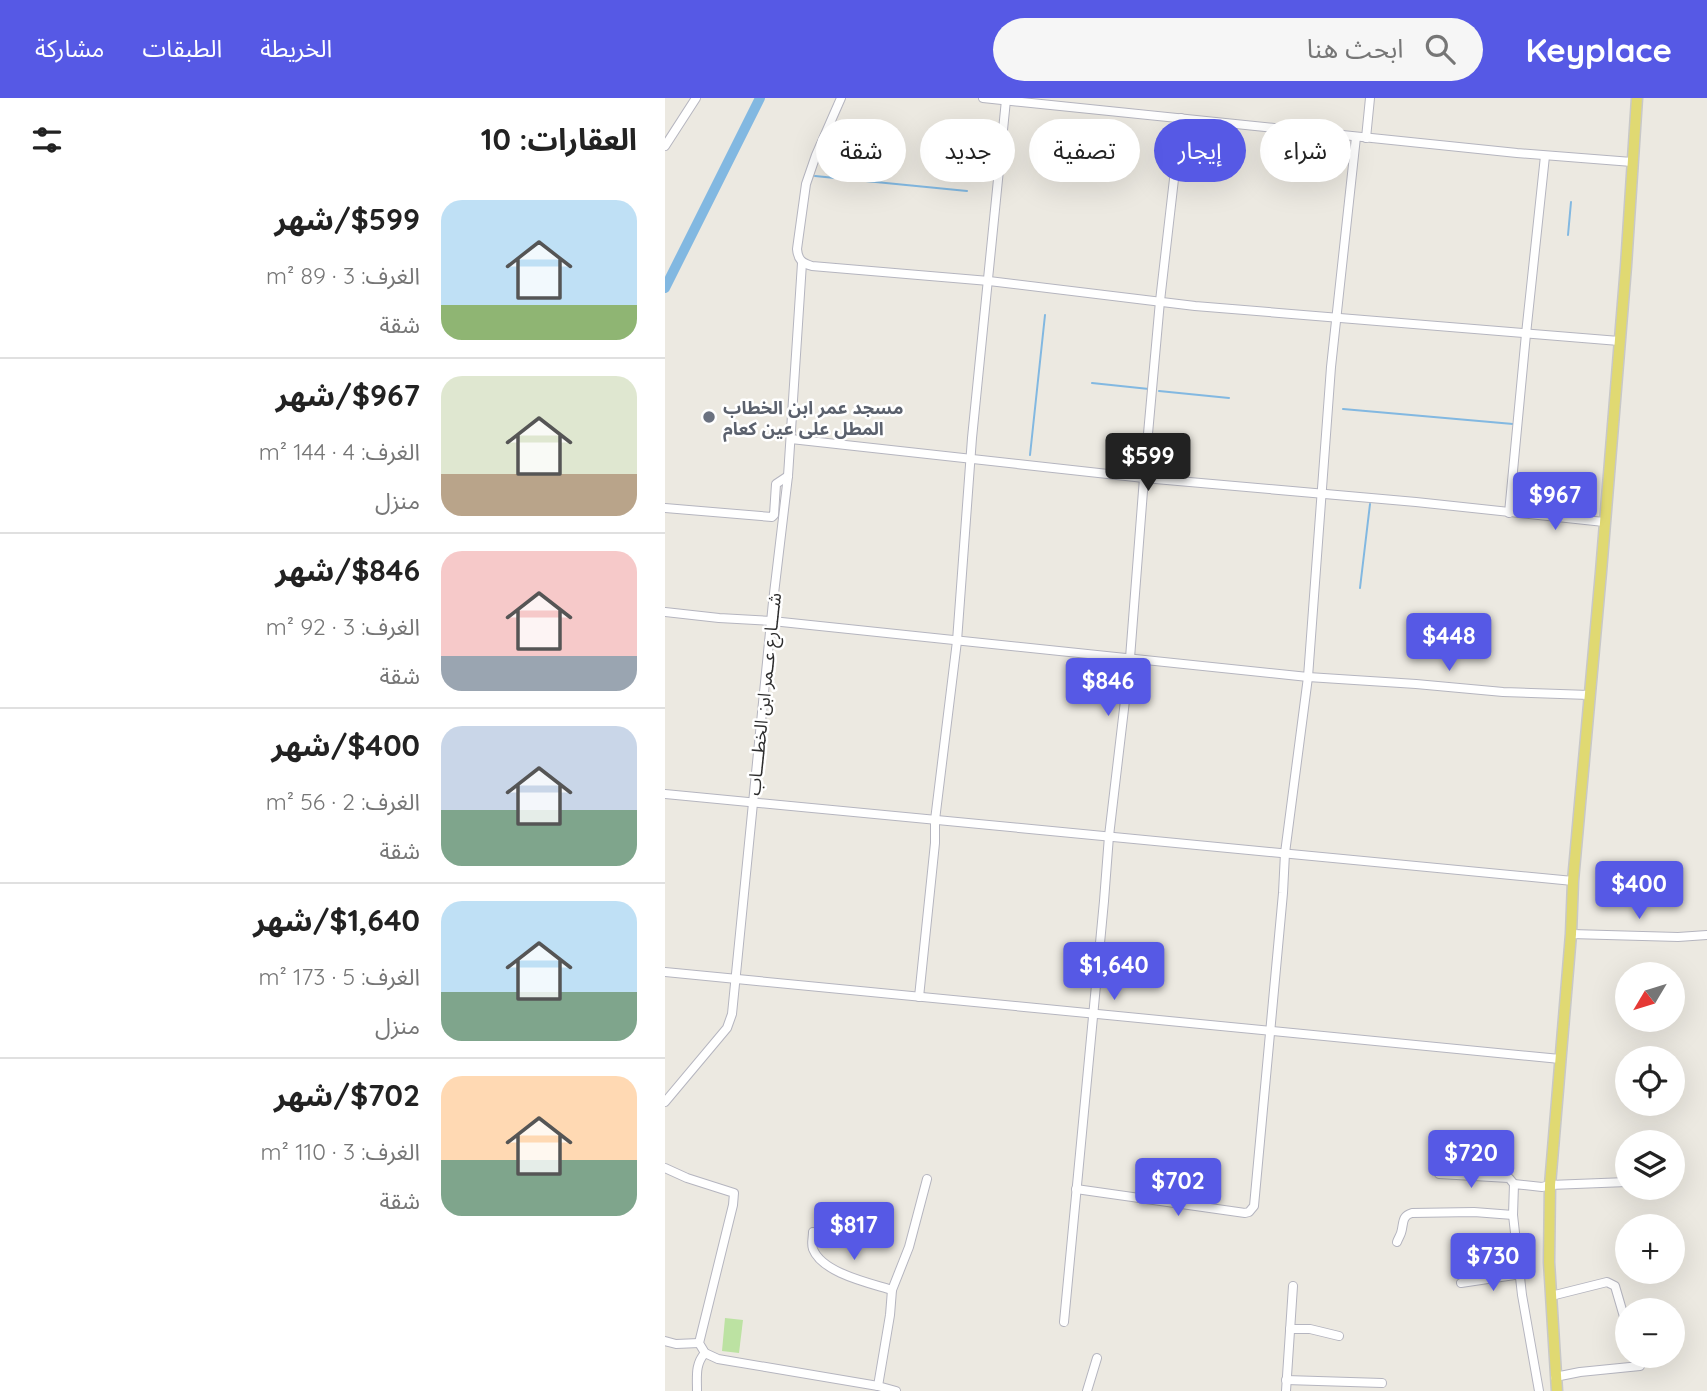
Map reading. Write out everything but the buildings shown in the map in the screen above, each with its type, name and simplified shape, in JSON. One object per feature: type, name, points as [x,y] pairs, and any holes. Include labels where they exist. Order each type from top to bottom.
[{"type":"main road","points":[[1557,1391],[1549,1262],[1550,1185],[1637,98]]},
{"type":"street","points":[[665,145],[696,98]]},
{"type":"street","name":"شــــارع عــمر ابن الخطــــاب","points":[[665,1102],[727,1028],[732,1014],[788,476],[802,263],[797,249],[803,197],[816,155],[841,98]]},
{"type":"street","points":[[983,98],[1545,156],[1632,162]]},
{"type":"street","points":[[1366,138],[1370,98]]},
{"type":"street","points":[[919,997],[935,820],[957,641],[971,458],[1006,100]]},
{"type":"street","points":[[1064,1322],[1109,836],[1130,658],[1160,301],[1181,118]]},
{"type":"street","points":[[1076,1189],[1249,1212],[1254,1206],[1285,853],[1308,677],[1331,367],[1356,137]]},
{"type":"street","points":[[1509,513],[1545,156]]},
{"type":"street","points":[[802,263],[989,281],[1195,306],[1619,341]]},
{"type":"street","points":[[791,439],[1144,478],[1604,522]]},
{"type":"street","points":[[665,508],[772,517],[776,484],[788,476]]},
{"type":"street","points":[[665,612],[1308,677],[1503,692],[1589,695]]},
{"type":"street","points":[[665,793],[1573,881]]},
{"type":"street","points":[[1571,934],[1678,937],[1707,935]]},
{"type":"street","points":[[665,972],[1560,1059]]},
{"type":"street","points":[[665,1168],[734,1193],[699,1343],[705,1353],[717,1359],[887,1389],[892,1290],[909,1247],[927,1180]]},
{"type":"street","points":[[1439,1174],[1509,1178],[1514,1184],[1513,1215],[1522,1294],[1539,1391]]},
{"type":"street","points":[[1514,1184],[1542,1187],[1615,1182]]},
{"type":"street","points":[[1397,1242],[1404,1218],[1408,1214],[1474,1212],[1513,1215]]},
{"type":"street","points":[[813,1233],[814,1250],[828,1267],[892,1290]]},
{"type":"street","points":[[1461,1283],[1521,1274]]},
{"type":"street","points":[[1551,1296],[1607,1282],[1615,1286],[1619,1298]]},
{"type":"street","points":[[1286,1391],[1293,1286]]},
{"type":"street","points":[[1290,1329],[1310,1329],[1339,1336]]},
{"type":"street","points":[[665,1341],[676,1344],[699,1343]]},
{"type":"street","points":[[697,1391],[697,1366],[705,1353]]},
{"type":"street","points":[[1087,1391],[1097,1357]]},
{"type":"street","points":[[1555,1377],[1620,1368]]},
{"type":"street","points":[[1286,1380],[1382,1383]]},
{"type":"green space","points":[[725,1318],[743,1320],[739,1353],[722,1351]]},
{"type":"waterway","points":[[665,288],[760,98]]},
{"type":"waterway","points":[[815,176],[967,191]]},
{"type":"waterway","points":[[1568,235],[1571,202]]},
{"type":"waterway","points":[[1030,455],[1045,315]]},
{"type":"waterway","points":[[1092,383],[1149,389]]},
{"type":"waterway","points":[[1159,391],[1229,398]]},
{"type":"waterway","points":[[1343,409],[1513,424]]},
{"type":"waterway","points":[[1360,588],[1370,504]]},
{"type":"place","name":"مسجد عمر ابن الخطاب المطل على عين كعام","points":[[709,417]]}]
